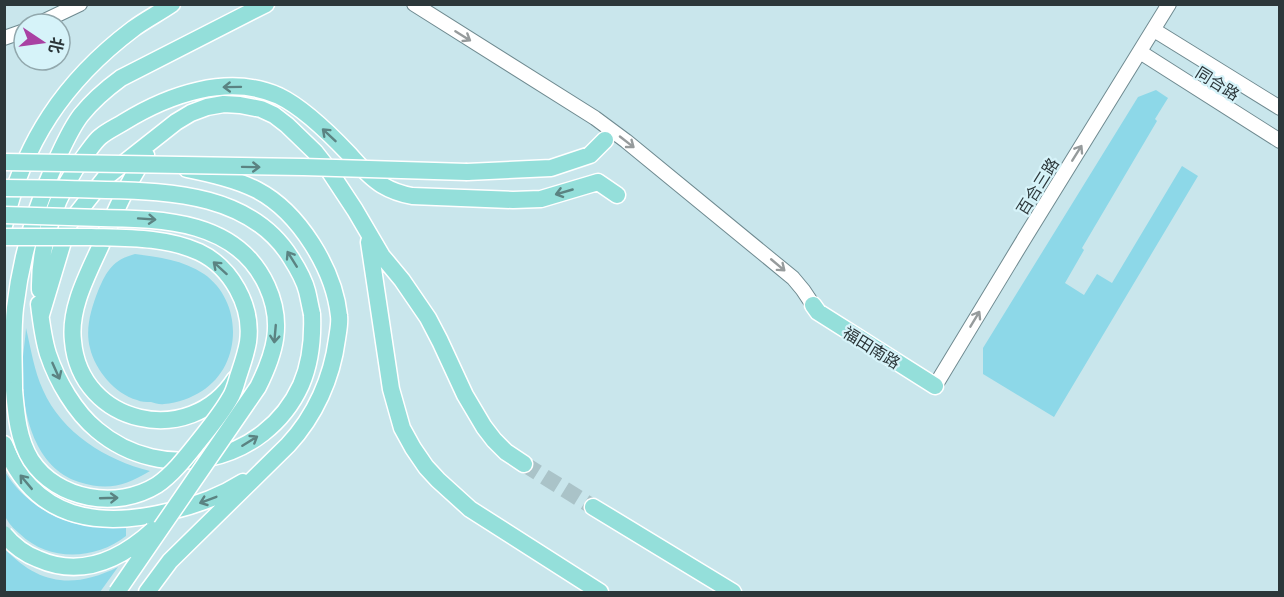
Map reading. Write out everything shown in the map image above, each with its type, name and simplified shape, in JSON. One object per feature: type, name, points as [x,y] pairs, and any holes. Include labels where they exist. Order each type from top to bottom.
[{"type":"main road","points":[[4,226],[20,172],[44,124],[57,104],[102,56],[133,28],[172,4]]},
{"type":"main road","points":[[4,237],[142,239],[182,246],[200,253],[217,264],[229,276],[241,297],[248,325],[244,359],[231,396],[203,436],[172,472],[157,484],[139,493],[113,498],[84,496],[67,491],[53,483],[40,472],[31,459],[23,443],[14,390],[15,309],[23,261],[36,214],[61,150],[80,117],[105,90],[139,68],[266,4]]},
{"type":"main road","points":[[40,315],[40,284],[48,230],[56,205],[82,159],[100,137],[133,116],[178,95],[203,89],[249,88],[267,92],[288,101],[324,129],[372,178],[396,192],[412,196],[541,199],[598,182],[617,195]]},
{"type":"main road","points":[[40,315],[68,225],[105,178],[176,122],[191,113],[224,104],[261,109],[287,125],[326,166],[382,256],[428,318],[465,394],[484,427],[500,446],[524,465]]},
{"type":"main road","points":[[176,122],[148,153],[135,173],[120,200],[85,280],[73,319],[72,340],[76,358],[82,373],[106,402],[123,413],[157,421],[174,420],[205,409],[219,398],[234,380],[244,359]]},
{"type":"main road","points":[[4,162],[467,172],[551,168],[590,155],[605,140]]},
{"type":"main road","points":[[147,592],[170,561],[300,433],[325,386],[335,357],[339,317],[333,289],[323,264],[308,238],[277,204],[239,182],[188,169],[151,164]]},
{"type":"main road","points":[[4,188],[166,193],[217,203],[257,222],[286,250],[299,271],[307,290],[312,314],[313,334],[310,359],[301,386],[286,410],[268,429],[247,444],[224,455],[195,461],[154,459],[134,453],[95,429],[79,412],[57,375],[48,354],[40,315],[34,263],[36,214]]},
{"type":"main road","points":[[4,215],[137,218],[163,220],[203,229],[219,236],[244,254],[255,265],[272,297],[276,313],[276,331],[273,350],[258,387],[117,592]]},
{"type":"main road","points":[[365,227],[373,264],[388,376],[394,403],[402,428],[417,454],[438,480],[470,509],[600,592]]},
{"type":"main road","name":"福田南路","points":[[813,305],[818,312],[935,386]]},
{"type":"main road","points":[[4,444],[19,473],[45,500],[71,513],[86,517],[109,520],[135,519],[189,507],[231,490],[268,463],[285,446],[314,409]]},
{"type":"main road","points":[[4,534],[19,549],[47,563],[62,567],[93,565],[119,555],[137,543],[177,506]]},
{"type":"main road","points":[[593,507],[733,592]]},
{"type":"street","points":[[63,12],[80,4]]},
{"type":"street","points":[[414,4],[611,130],[793,278],[813,305]]},
{"type":"street","name":"百合三路","points":[[935,386],[1169,4]]},
{"type":"street","name":"同合路","points":[[1154,30],[1280,110]]},
{"type":"street","name":"同合路","points":[[1140,52],[1280,141]]},
{"type":"street","points":[[1267,133],[1280,110]]},
{"type":"shaded area","points":[[1156,90],[1168,98],[1155,119],[1157,121],[1082,248],[1084,250],[1065,283],[1084,295],[1097,274],[1112,283],[1182,166],[1198,176],[1054,417],[983,374],[983,348],[1138,97]]},
{"type":"shaded area","points":[[135,254],[179,262],[204,274],[217,286],[226,300],[231,316],[233,333],[231,350],[225,366],[215,380],[202,391],[174,403],[140,401],[114,387],[96,365],[89,341],[88,326],[91,312],[104,277],[121,259]]},
{"type":"shaded area","points":[[26,328],[40,383],[51,405],[62,419],[74,432],[102,452],[117,460],[150,471],[116,486],[99,486],[79,482],[64,475],[52,465],[34,438],[25,406],[22,363]]},
{"type":"shaded area","points":[[4,470],[29,500],[51,514],[88,526],[126,527],[126,536],[100,550],[86,553],[58,553],[44,550],[13,528],[5,516]]},
{"type":"shaded area","points":[[5,549],[31,570],[58,580],[87,579],[118,567],[100,592],[5,592]]},
{"type":"tunnel","points":[[524,464],[593,507]]}]
